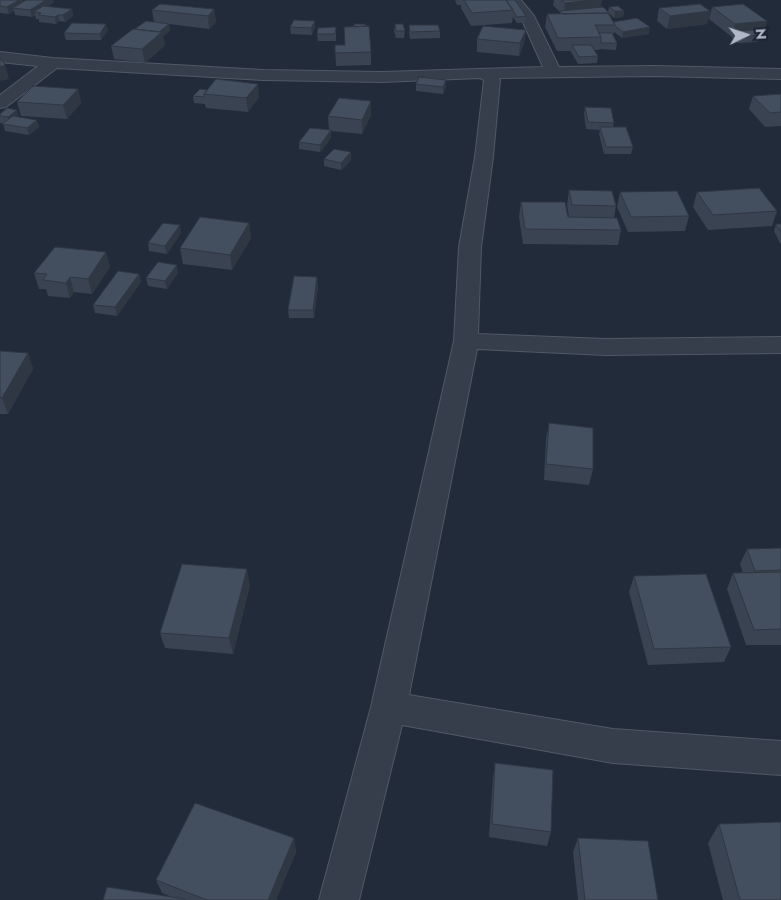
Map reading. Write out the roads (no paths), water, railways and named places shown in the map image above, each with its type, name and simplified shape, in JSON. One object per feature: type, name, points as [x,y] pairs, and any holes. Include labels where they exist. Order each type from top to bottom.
[{"type":"street","points":[[514,0],[529,19],[552,71]]},
{"type":"street","points":[[0,57],[53,64],[263,75],[382,77],[552,71],[781,74]]},
{"type":"street","points":[[0,103],[53,64]]},
{"type":"street","points":[[339,900],[389,707],[466,341],[470,247],[492,80],[488,75],[481,73]]},
{"type":"street","points":[[466,341],[605,347],[781,345]]},
{"type":"street","points":[[389,707],[613,746],[781,758]]}]
